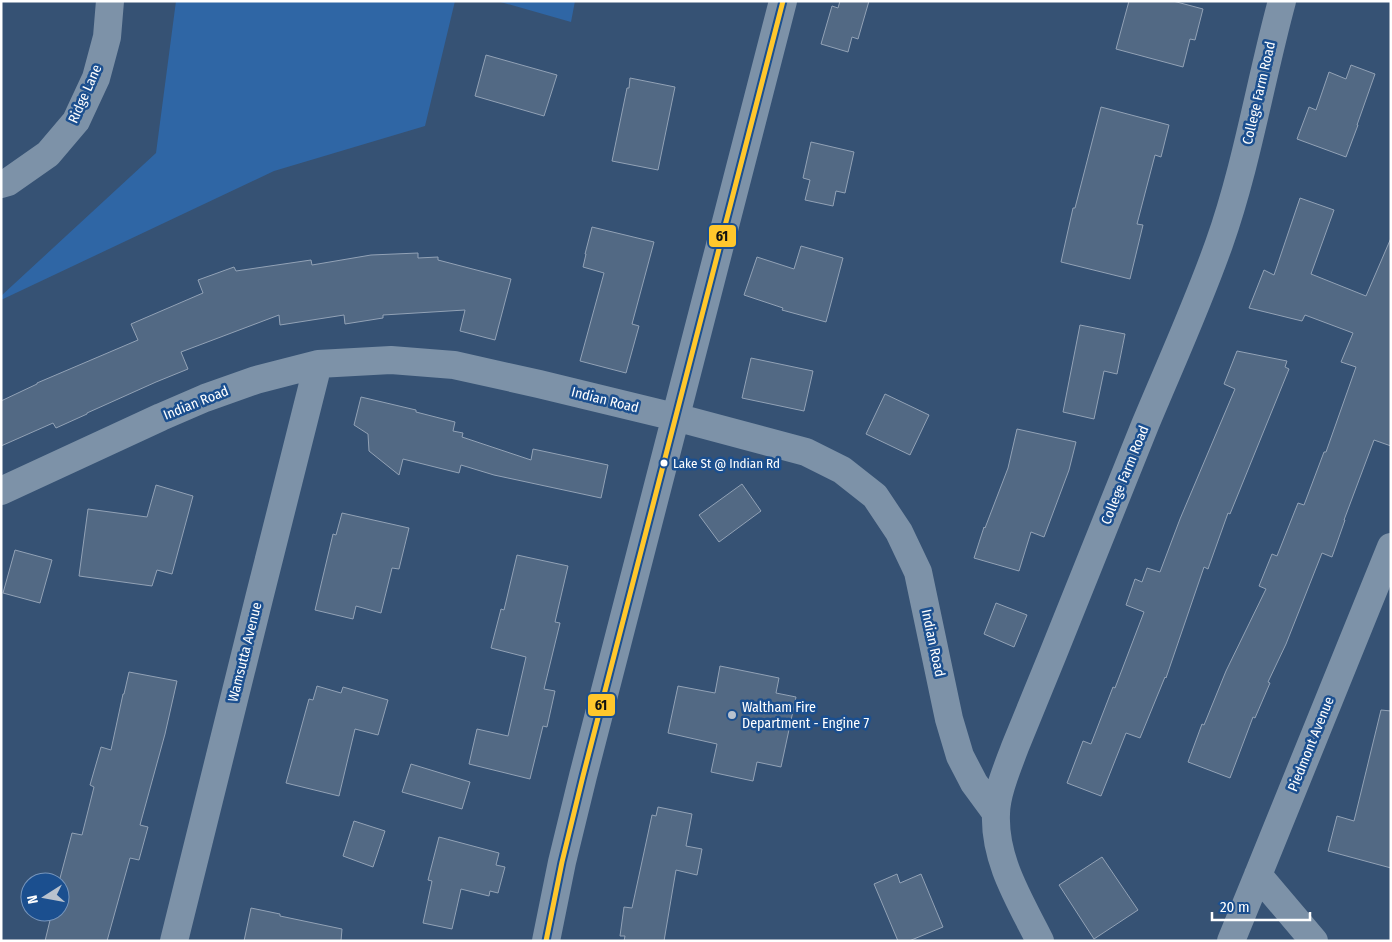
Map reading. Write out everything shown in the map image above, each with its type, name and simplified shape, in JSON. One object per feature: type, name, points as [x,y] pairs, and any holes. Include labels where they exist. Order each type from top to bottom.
[{"type":"street","name":"Ridge Lane","points":[[1,184],[8,182],[48,154],[76,121],[96,78],[106,37],[110,1]]},
{"type":"street","points":[[546,941],[562,862],[783,1]]},
{"type":"street","name":"College Farm Road","points":[[1040,941],[1011,883],[998,848],[996,813],[1002,782],[1219,244],[1238,180],[1282,1]]},
{"type":"street","name":"Indian Road","points":[[1,492],[205,398],[256,380],[318,364],[391,360],[454,365],[675,417],[806,452],[842,470],[875,496],[899,532],[918,572],[949,719],[960,756],[974,783],[996,813]]},
{"type":"street","name":"Wamsutta Avenue","points":[[174,941],[318,364]]},
{"type":"street","name":"Piedmont Avenue","points":[[1231,941],[1391,547]]},
{"type":"street","points":[[1258,876],[1314,941]]},
{"type":"shaded area","points":[[176,1],[455,1],[425,126],[274,171],[1,300],[1,296],[156,153]]},
{"type":"shaded area","points":[[497,1],[575,1],[571,22]]},
{"type":"building","points":[[840,1],[869,1],[858,39],[852,37],[848,52],[821,44],[832,6],[838,8]]},
{"type":"building","points":[[1129,1],[1173,1],[1203,9],[1195,40],[1190,39],[1183,67],[1116,49]]},
{"type":"building","points":[[486,55],[557,75],[544,116],[475,96]]},
{"type":"building","points":[[1351,65],[1375,74],[1346,157],[1297,139],[1309,107],[1316,110],[1329,72],[1346,79]]},
{"type":"building","points":[[630,78],[675,87],[658,170],[612,161]]},
{"type":"building","points":[[1101,107],[1169,125],[1161,157],[1155,155],[1137,224],[1143,225],[1130,279],[1061,262],[1073,208],[1075,208]]},
{"type":"building","points":[[811,142],[854,152],[845,193],[836,191],[833,206],[805,200],[810,180],[803,178]]},
{"type":"building","points":[[1300,198],[1334,210],[1311,274],[1366,296],[1391,238],[1391,446],[1374,440],[1332,557],[1322,553],[1286,644],[1268,682],[1270,683],[1255,718],[1253,717],[1230,778],[1188,762],[1202,724],[1204,725],[1226,671],[1266,589],[1259,586],[1272,554],[1277,556],[1298,503],[1304,505],[1324,452],[1326,452],[1356,367],[1341,362],[1353,333],[1305,315],[1302,321],[1249,308],[1264,270],[1274,275]]},
{"type":"building","points":[[592,227],[654,242],[632,324],[639,326],[626,373],[580,361],[604,273],[583,267]]},
{"type":"building","points":[[801,246],[843,258],[826,322],[782,310],[783,308],[744,295],[757,257],[794,269]]},
{"type":"building","points":[[418,253],[418,258],[438,257],[438,260],[511,279],[495,340],[460,331],[465,310],[383,315],[383,318],[345,324],[344,315],[280,325],[279,315],[181,352],[188,369],[56,428],[53,423],[1,446],[1,401],[37,383],[138,340],[131,324],[203,293],[198,280],[234,267],[236,271],[311,260],[312,265],[371,255]]},
{"type":"building","points":[[1080,325],[1125,334],[1117,374],[1104,371],[1094,419],[1063,412]]},
{"type":"building","points":[[1237,351],[1287,361],[1285,367],[1289,369],[1230,514],[1228,513],[1208,569],[1204,567],[1166,678],[1140,738],[1126,733],[1101,796],[1067,783],[1083,741],[1091,744],[1144,612],[1126,605],[1135,579],[1142,582],[1147,568],[1160,572],[1180,519],[1235,389],[1224,384]]},
{"type":"building","points":[[751,358],[813,371],[804,411],[742,398]]},
{"type":"building","points":[[885,394],[929,415],[910,455],[866,434]]},
{"type":"building","points":[[361,397],[416,410],[416,412],[455,422],[453,431],[463,433],[462,437],[531,460],[533,449],[608,465],[601,498],[494,475],[461,465],[459,473],[403,459],[399,475],[369,451],[368,434],[354,425]]},
{"type":"building","points":[[1017,429],[1076,442],[1069,470],[1044,537],[1031,532],[1019,571],[974,558],[984,527],[1008,468]]},
{"type":"building","points":[[742,484],[761,511],[719,542],[699,515]]},
{"type":"building","points":[[156,485],[193,496],[172,574],[157,570],[152,586],[79,576],[88,509],[147,517]]},
{"type":"building","points":[[342,513],[409,528],[399,569],[392,568],[381,613],[356,606],[353,619],[315,610],[333,534],[336,535]]},
{"type":"building","points":[[15,550],[52,560],[40,603],[3,593]]},
{"type":"building","points":[[517,555],[568,566],[555,622],[560,623],[544,689],[555,691],[547,727],[543,726],[530,779],[469,764],[477,729],[508,736],[526,657],[491,648],[501,609],[504,610]]},
{"type":"building","points":[[996,603],[1027,615],[1014,647],[984,634]]},
{"type":"building","name":"Waltham Fire Department - Engine 7","points":[[720,666],[779,678],[776,693],[796,697],[781,767],[757,762],[753,781],[711,772],[717,744],[668,733],[678,686],[715,693]]},
{"type":"building","points":[[129,672],[177,681],[165,734],[140,825],[148,827],[139,860],[130,858],[107,941],[45,941],[50,922],[70,922],[70,872],[62,872],[72,833],[82,835],[94,787],[90,785],[101,747],[111,750]]},
{"type":"building","points":[[317,686],[341,693],[343,687],[388,700],[378,735],[355,729],[339,796],[286,783],[309,699],[313,700]]},
{"type":"building","points":[[1381,710],[1391,711],[1391,868],[1328,851],[1337,816],[1354,821]]},
{"type":"building","points":[[411,764],[470,782],[462,809],[402,792]]},
{"type":"building","points":[[658,807],[692,814],[686,846],[702,849],[697,875],[676,870],[664,941],[624,941],[625,936],[620,936],[624,907],[632,908],[652,815],[656,816]]},
{"type":"building","points":[[354,821],[385,831],[373,867],[343,856]]},
{"type":"building","points":[[439,837],[499,853],[496,865],[505,867],[498,893],[490,891],[489,896],[461,889],[452,929],[423,923],[432,881],[428,880]]},
{"type":"building","points":[[1102,857],[1138,910],[1094,939],[1059,885]]},
{"type":"building","points":[[897,874],[900,883],[921,874],[943,927],[909,941],[898,941],[874,884]]},
{"type":"building","points":[[251,908],[342,929],[341,941],[244,941]]},
{"type":"transit line","name":"61","points":[[546,941],[562,862],[583,776],[783,1]]},
{"type":"place","name":"Lake St @ Indian Rd","points":[[664,463]]},
{"type":"place","name":"Waltham Fire Department - Engine 7","points":[[732,715]]}]
